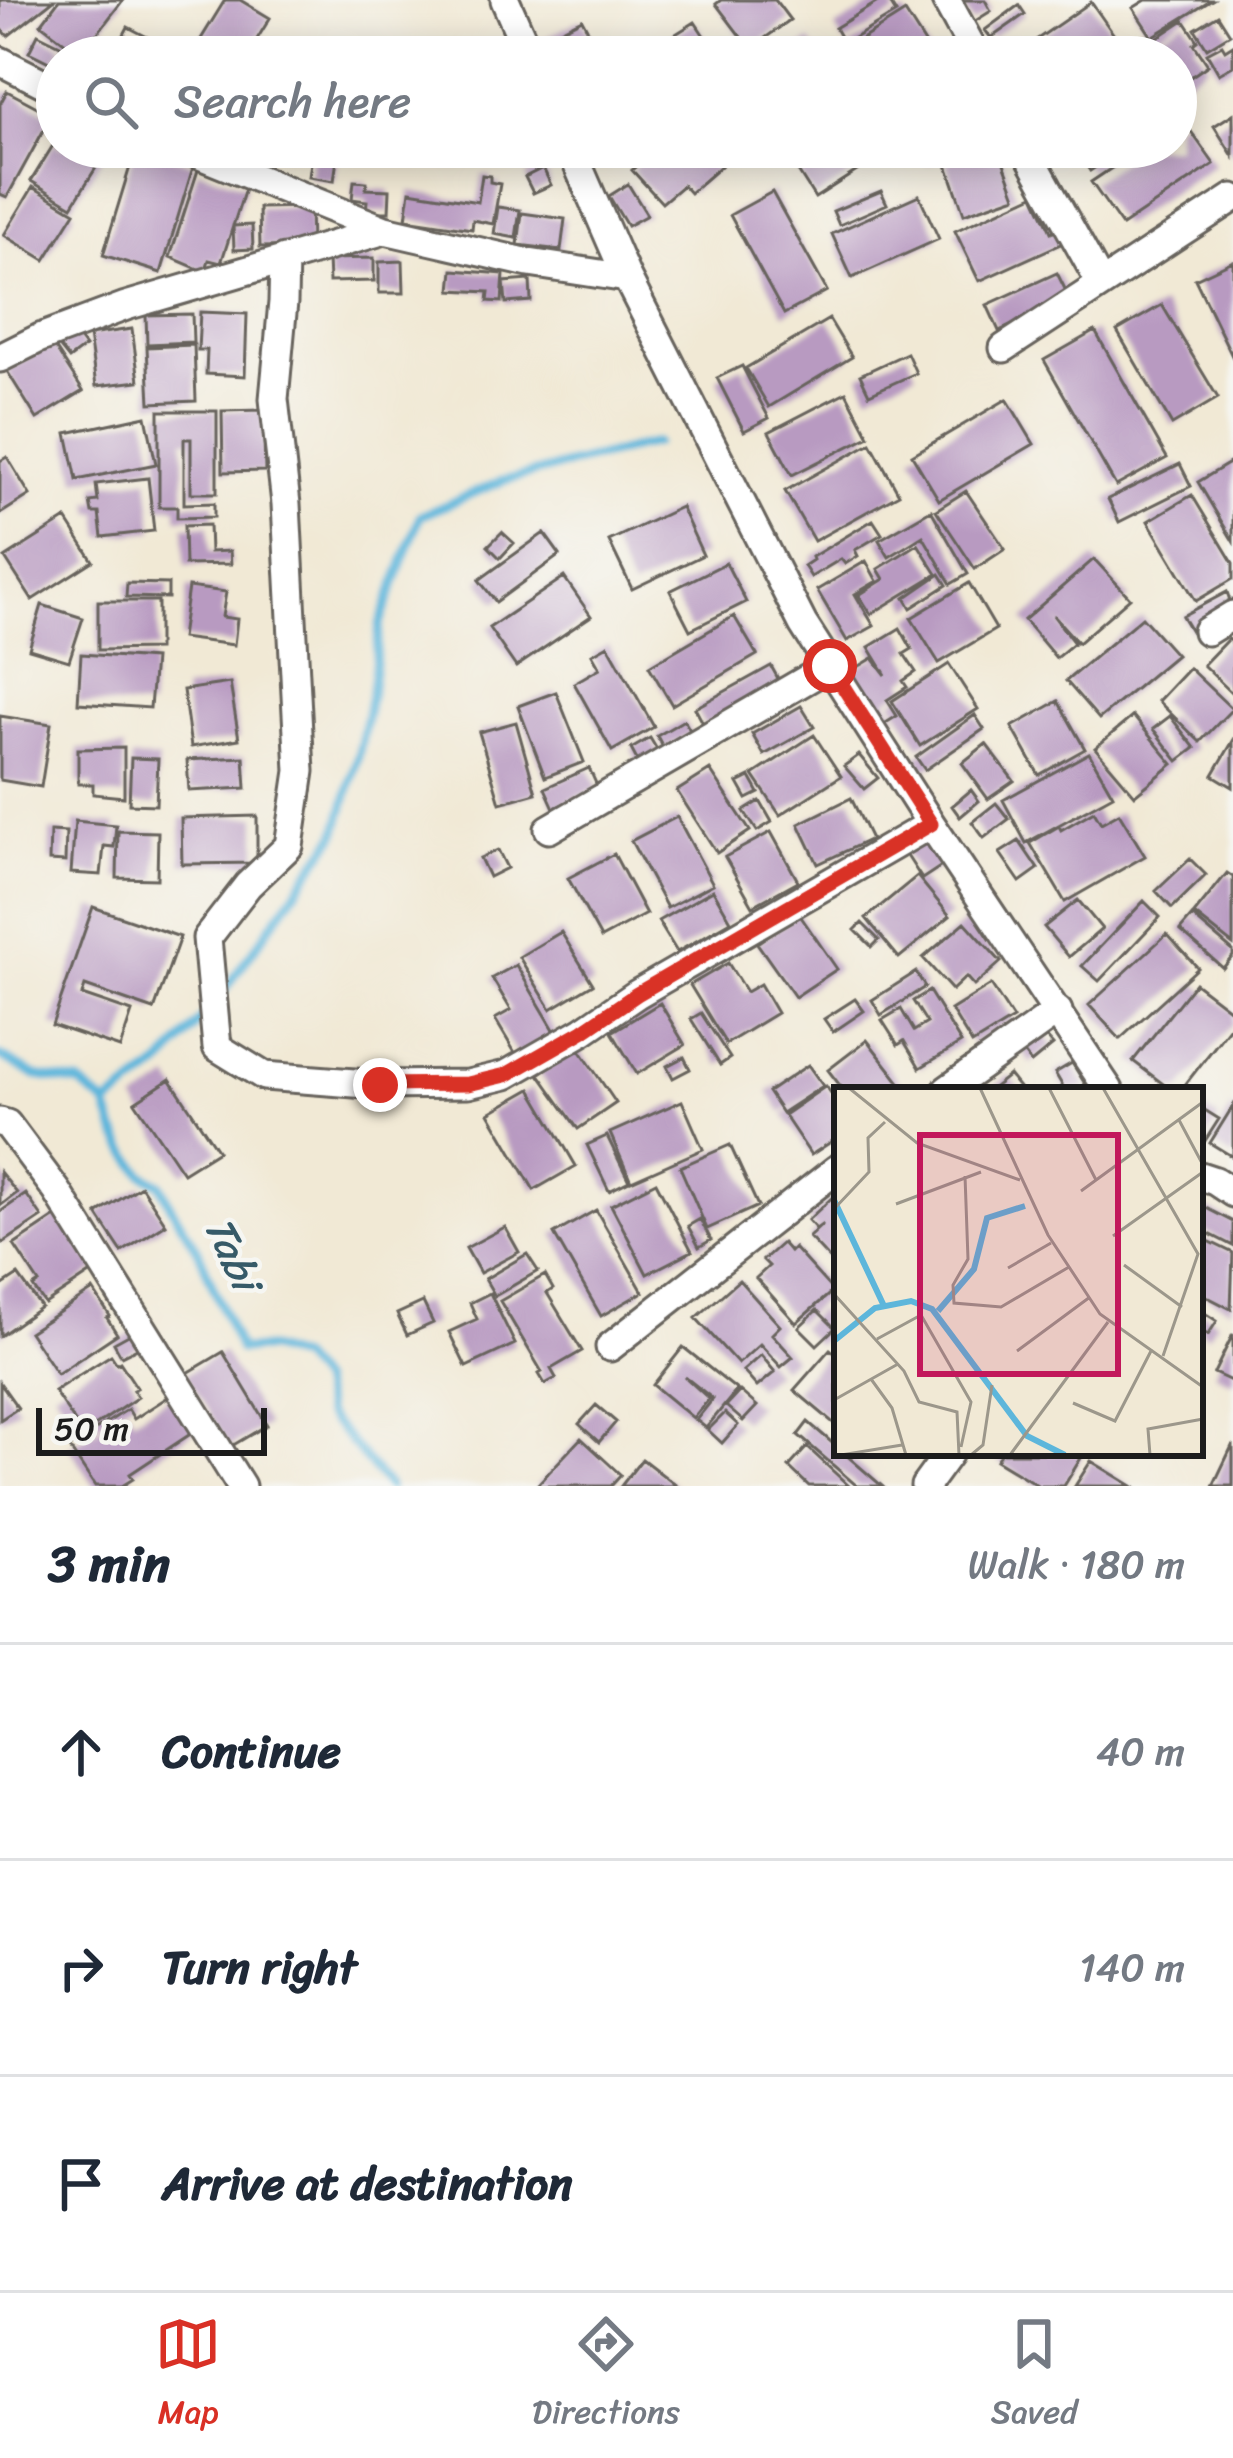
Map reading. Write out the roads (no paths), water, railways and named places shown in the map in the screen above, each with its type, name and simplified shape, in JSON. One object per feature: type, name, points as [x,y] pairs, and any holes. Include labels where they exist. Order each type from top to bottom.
[{"type":"street","points":[[505,0],[521,36]]},
{"type":"street","points":[[946,0],[966,36]]},
{"type":"street","points":[[0,61],[36,79]]},
{"type":"street","points":[[232,168],[386,230],[530,263],[627,278]]},
{"type":"street","points":[[579,168],[627,278],[803,624],[1107,1087]]},
{"type":"street","points":[[1037,168],[1101,284]]},
{"type":"street","points":[[1004,348],[1233,198]]},
{"type":"street","points":[[0,358],[126,306],[386,230]]},
{"type":"street","points":[[284,260],[274,399],[286,504],[300,772],[289,846],[248,885],[207,938],[217,1047],[264,1076],[380,1085],[468,1084],[506,1075],[931,824]]},
{"type":"street","points":[[1207,631],[1233,615]]},
{"type":"street","points":[[549,829],[830,666]]},
{"type":"street","points":[[951,1087],[1058,1011]]},
{"type":"street","points":[[0,1122],[7,1124],[57,1191],[241,1486]]},
{"type":"street","points":[[610,1347],[834,1170]]},
{"type":"street","points":[[1203,1177],[1233,1193]]},
{"type":"street","points":[[925,1486],[947,1456]]},
{"type":"waterway","points":[[221,995],[336,835],[358,757],[380,624],[420,516],[502,481],[655,443]]},
{"type":"waterway","points":[[107,1105],[162,1065],[207,1013]]},
{"type":"waterway","name":"Tabi","points":[[0,1056],[36,1076],[79,1083],[107,1105],[127,1152],[143,1174],[160,1184],[198,1250],[239,1350],[269,1349],[299,1359],[320,1383],[326,1414],[388,1486]]}]
